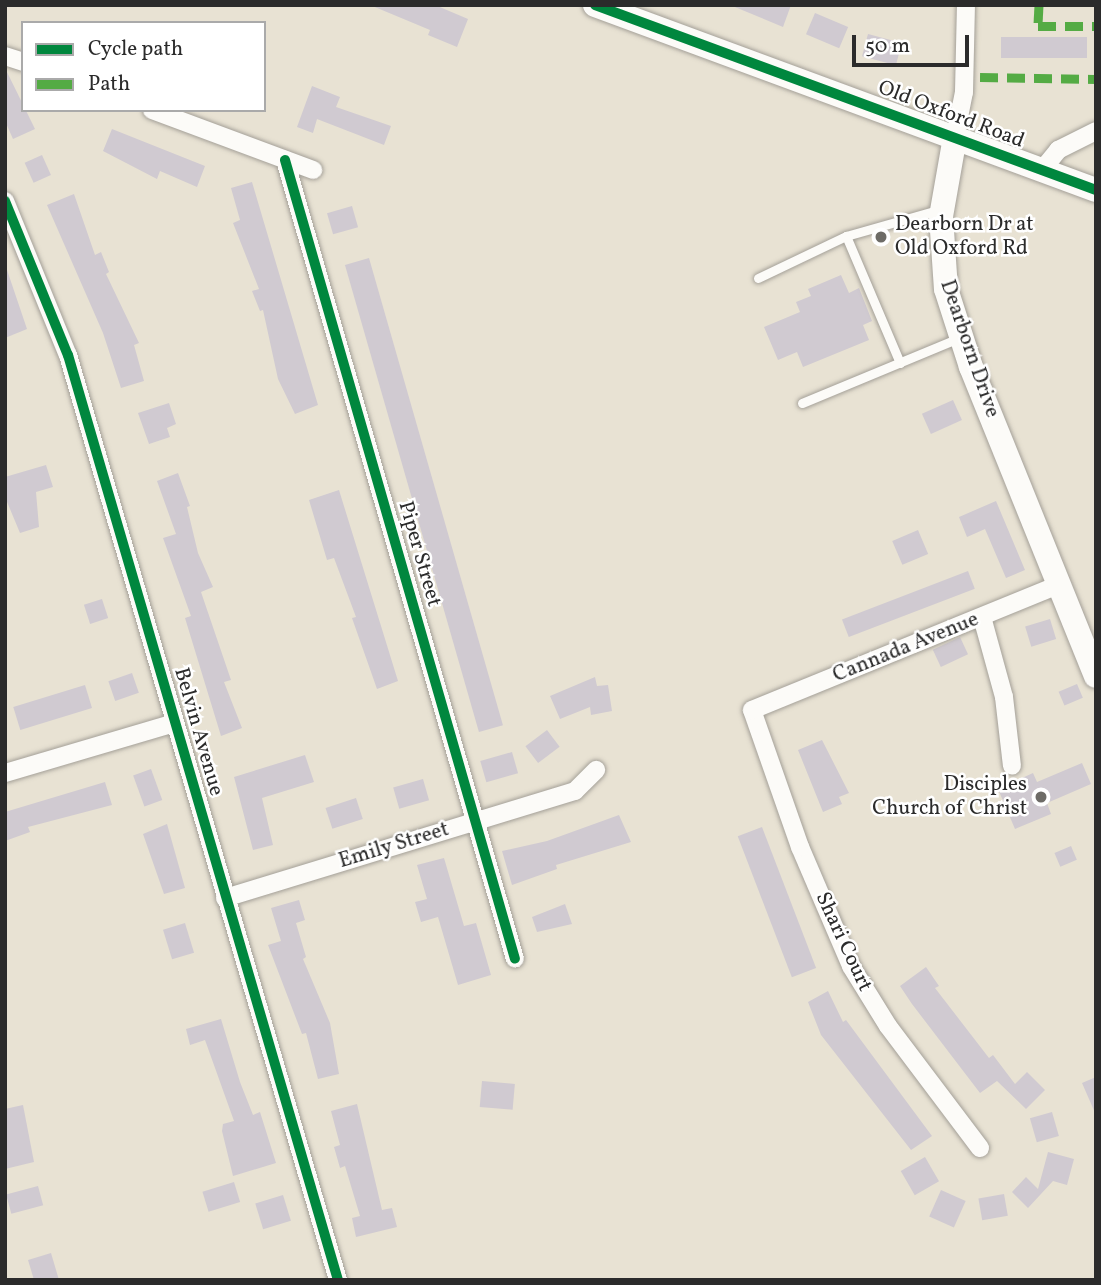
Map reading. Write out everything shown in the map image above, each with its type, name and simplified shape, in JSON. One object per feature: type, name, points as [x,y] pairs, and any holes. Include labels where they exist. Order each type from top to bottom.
[{"type":"street","name":"Old Oxford Road","points":[[595,5],[1096,190]]},
{"type":"street","name":"Dearborn Drive","points":[[966,5],[964,92],[942,210],[941,257],[961,337],[1096,676]]},
{"type":"street","points":[[157,112],[313,170]]},
{"type":"street","points":[[1042,170],[1058,150],[1096,131]]},
{"type":"street","name":"Piper Street","points":[[285,160],[471,805],[472,822],[515,959]]},
{"type":"street","name":"Belvin Avenue","points":[[5,201],[62,336],[338,1280]]},
{"type":"street","name":"Cannada Avenue","points":[[752,710],[1059,585]]},
{"type":"street","points":[[982,617],[1003,697],[1012,766]]},
{"type":"street","name":"Shari Court","points":[[752,710],[800,847],[851,966],[888,1026],[980,1148]]},
{"type":"street","points":[[5,773],[175,723]]},
{"type":"street","name":"Emily Street","points":[[225,898],[575,791],[596,770]]},
{"type":"lane","points":[[758,278],[846,236],[922,212],[942,210]]},
{"type":"lane","points":[[846,236],[900,363]]},
{"type":"lane","points":[[802,403],[961,337]]},
{"type":"building","points":[[370,5],[435,5],[468,19],[457,47],[428,35],[430,30]]},
{"type":"building","points":[[730,5],[791,5],[783,27]]},
{"type":"building","points":[[815,13],[848,27],[839,48],[806,34]]},
{"type":"building","points":[[868,34],[902,43],[896,65],[862,56]]},
{"type":"building","points":[[1001,37],[1087,37],[1087,58],[1001,58]]},
{"type":"building","points":[[5,68],[21,101],[21,112],[27,112],[35,129],[13,139],[5,121]]},
{"type":"building","points":[[312,86],[340,97],[336,107],[391,126],[384,145],[317,119],[313,133],[297,127]]},
{"type":"building","points":[[112,129],[205,166],[197,187],[160,171],[157,179],[103,151]]},
{"type":"building","points":[[42,155],[51,175],[34,183],[25,163]]},
{"type":"building","points":[[252,182],[318,405],[295,414],[278,379],[263,310],[260,311],[252,291],[259,289],[233,223],[240,220],[231,188]]},
{"type":"building","points":[[74,194],[95,255],[101,252],[109,272],[106,274],[139,343],[134,345],[144,381],[121,388],[103,333],[47,205]]},
{"type":"building","points":[[352,206],[358,227],[333,234],[327,213]]},
{"type":"building","points":[[369,258],[503,725],[479,732],[345,265]]},
{"type":"building","points":[[5,264],[27,329],[5,338]]},
{"type":"building","points":[[841,275],[849,293],[859,288],[872,321],[863,325],[869,340],[803,367],[797,352],[778,360],[764,327],[800,312],[796,302],[811,296],[808,289]]},
{"type":"building","points":[[953,400],[962,420],[931,434],[922,414]]},
{"type":"building","points":[[169,403],[176,424],[167,428],[170,437],[149,444],[138,413]]},
{"type":"building","points":[[46,465],[53,487],[36,492],[39,527],[20,533],[5,497],[5,477]]},
{"type":"building","points":[[178,473],[190,506],[187,507],[198,553],[213,587],[201,592],[231,680],[224,682],[242,728],[221,736],[185,618],[191,616],[163,538],[176,534],[157,481]]},
{"type":"building","points":[[339,490],[398,681],[377,689],[352,618],[356,617],[334,558],[327,560],[309,500]]},
{"type":"building","points":[[996,501],[1025,570],[1006,578],[985,529],[967,537],[959,517]]},
{"type":"building","points":[[918,530],[928,554],[902,565],[892,541]]},
{"type":"building","points":[[968,571],[975,589],[849,637],[842,619]]},
{"type":"building","points":[[102,599],[108,618],[90,624],[84,605]]},
{"type":"building","points":[[1050,619],[1056,639],[1031,647],[1025,627]]},
{"type":"building","points":[[960,637],[968,654],[941,667],[933,650]]},
{"type":"building","points":[[132,673],[139,693],[115,701],[108,681]]},
{"type":"building","points":[[595,677],[597,686],[608,685],[612,711],[591,715],[590,707],[560,719],[550,696]]},
{"type":"building","points":[[1077,684],[1083,698],[1064,706],[1059,692]]},
{"type":"building","points":[[85,685],[92,708],[20,730],[13,707]]},
{"type":"building","points":[[547,730],[560,747],[538,763],[525,746]]},
{"type":"building","points":[[822,740],[849,793],[839,797],[842,804],[823,812],[798,750]]},
{"type":"building","points":[[512,752],[518,773],[486,782],[480,761]]},
{"type":"building","points":[[305,755],[314,782],[262,798],[273,845],[253,850],[234,777]]},
{"type":"building","points":[[1082,763],[1091,784],[1047,803],[1051,814],[1015,829],[998,789],[1033,773],[1037,782]]},
{"type":"building","points":[[151,769],[162,800],[144,807],[133,775]]},
{"type":"building","points":[[423,779],[429,800],[399,809],[393,788]]},
{"type":"building","points":[[105,782],[112,805],[28,827],[30,832],[5,841],[5,812]]},
{"type":"building","points":[[356,798],[363,819],[332,829],[326,808]]},
{"type":"building","points":[[619,815],[631,842],[556,865],[557,869],[512,885],[502,851],[547,841]]},
{"type":"building","points":[[167,824],[185,888],[164,894],[143,834]]},
{"type":"building","points":[[762,827],[816,968],[792,977],[738,836]]},
{"type":"building","points":[[1071,846],[1077,860],[1060,867],[1054,853]]},
{"type":"building","points":[[444,858],[464,926],[476,923],[491,975],[458,985],[438,917],[421,922],[415,902],[427,899],[417,865]]},
{"type":"building","points":[[299,900],[305,920],[296,923],[306,957],[303,959],[330,1023],[339,1074],[318,1079],[306,1033],[302,1034],[268,945],[281,941],[271,908]]},
{"type":"building","points":[[565,904],[572,924],[537,932],[532,917]]},
{"type":"building","points":[[185,923],[194,953],[172,959],[163,930]]},
{"type":"building","points":[[926,967],[939,986],[935,988],[989,1058],[993,1055],[1015,1084],[1027,1072],[1045,1090],[1026,1109],[997,1081],[980,1093],[912,1004],[900,986]]},
{"type":"building","points":[[828,991],[843,1022],[846,1020],[932,1136],[911,1150],[821,1035],[808,1002]]},
{"type":"building","points":[[221,1019],[240,1082],[253,1115],[260,1112],[276,1163],[233,1176],[222,1131],[223,1124],[234,1121],[205,1040],[190,1045],[186,1029]]},
{"type":"building","points":[[1096,1077],[1096,1115],[1082,1083]]},
{"type":"building","points":[[482,1081],[515,1084],[513,1110],[480,1107]]},
{"type":"building","points":[[357,1104],[382,1210],[392,1208],[397,1227],[356,1237],[352,1218],[360,1216],[345,1166],[340,1168],[334,1147],[340,1145],[331,1111]]},
{"type":"building","points":[[23,1105],[34,1162],[5,1169],[5,1109]]},
{"type":"building","points":[[1052,1112],[1059,1136],[1037,1142],[1030,1118]]},
{"type":"building","points":[[1048,1152],[1074,1159],[1067,1185],[1053,1181],[1028,1208],[1012,1192],[1026,1177],[1038,1189]]},
{"type":"building","points":[[925,1157],[939,1181],[915,1195],[901,1171]]},
{"type":"building","points":[[234,1182],[240,1202],[209,1212],[202,1192]]},
{"type":"building","points":[[38,1186],[43,1205],[11,1214],[6,1195]]},
{"type":"building","points":[[941,1190],[966,1201],[954,1227],[929,1216]]},
{"type":"building","points":[[1004,1194],[1008,1216],[982,1220],[978,1199]]},
{"type":"building","points":[[283,1195],[291,1221],[263,1229],[255,1203]]},
{"type":"building","points":[[51,1253],[59,1280],[34,1280],[28,1260]]},
{"type":"marked path","points":[[1039,5],[1038,26],[1096,26]]},
{"type":"marked path","points":[[980,77],[1096,79]]},
{"type":"cycle path","points":[[595,5],[1096,190]]},
{"type":"cycle path","points":[[285,160],[515,959]]},
{"type":"cycle path","points":[[5,201],[68,355],[338,1280]]},
{"type":"place","name":"Dearborn Dr at Old Oxford Rd","points":[[881,237]]},
{"type":"place","name":"Disciples Church of Christ","points":[[1041,797]]}]
